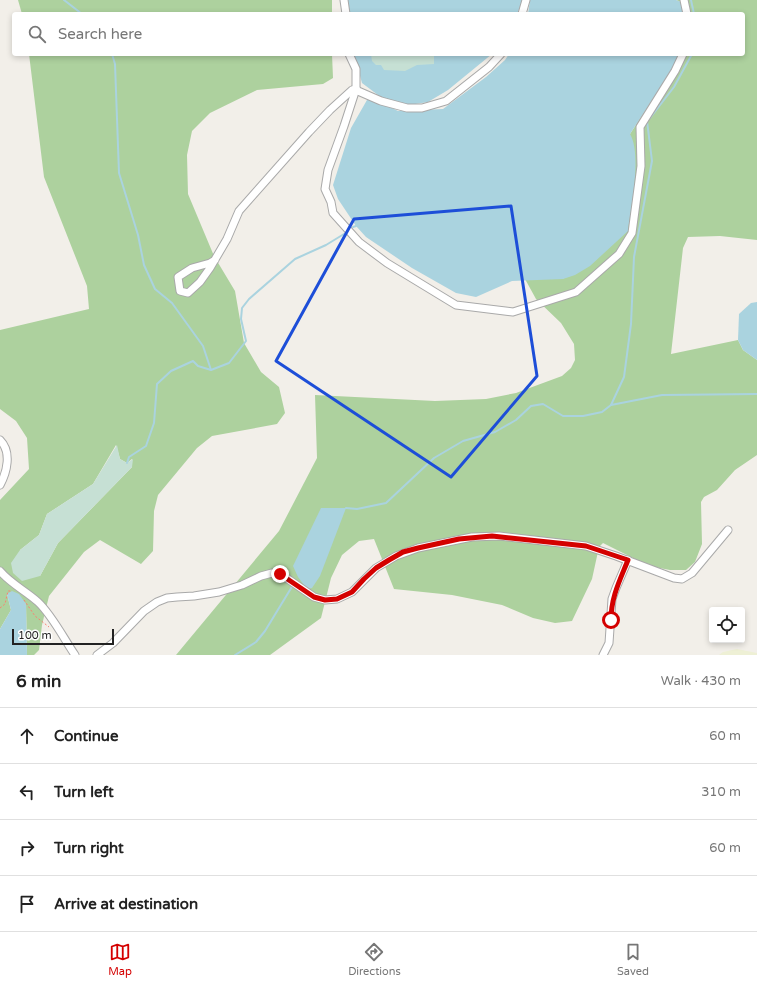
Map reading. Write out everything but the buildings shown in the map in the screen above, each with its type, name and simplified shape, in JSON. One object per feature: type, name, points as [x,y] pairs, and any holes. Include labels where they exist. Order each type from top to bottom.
[{"type":"lane","points":[[344,0],[346,12]]},
{"type":"lane","points":[[523,12],[526,0]]},
{"type":"lane","points":[[684,0],[687,12]]},
{"type":"lane","points":[[350,56],[356,69],[356,89],[328,170],[325,189],[334,213],[359,242],[387,264],[456,306],[513,312],[576,292],[619,254],[632,233],[641,166],[640,127],[675,71],[682,56]]},
{"type":"lane","points":[[356,89],[381,101],[407,108],[422,108],[446,101],[489,67],[499,56]]},
{"type":"lane","points":[[215,260],[192,268],[178,277],[180,291],[188,293],[200,282],[215,260],[227,239],[239,211],[325,115],[352,90],[356,89]]},
{"type":"lane","points":[[0,440],[4,446],[7,460],[5,474],[0,485]]},
{"type":"lane","points":[[96,655],[113,643],[144,611],[157,602],[167,598],[219,592],[237,587],[261,576],[272,573],[285,577],[314,597],[325,600],[337,599],[352,592],[370,573],[396,556],[418,548],[459,539],[499,536],[586,546],[674,578],[682,579],[692,573],[728,530]]},
{"type":"lane","points":[[603,655],[609,643],[612,599],[628,560]]},
{"type":"lane","points":[[0,571],[6,578],[46,610],[75,655]]},
{"type":"path","points":[[0,608],[4,604],[8,591],[14,592]]},
{"type":"path","points":[[23,599],[35,616],[51,629]]},
{"type":"highlighted area","points":[[511,206],[537,376],[451,477],[276,361],[354,219]]},
{"type":"green space","points":[[18,0],[332,0],[332,12],[21,12]]},
{"type":"green space","points":[[676,0],[757,0],[757,240],[720,236],[688,237],[683,248],[671,354],[738,340],[743,350],[757,360],[757,455],[735,470],[717,490],[704,497],[701,502],[702,544],[695,562],[686,570],[670,570],[649,566],[603,543],[599,547],[592,579],[572,621],[555,623],[533,618],[502,605],[452,595],[394,589],[374,539],[359,541],[342,555],[331,578],[321,618],[270,655],[176,655],[279,531],[317,458],[315,395],[435,401],[486,399],[516,393],[562,376],[571,368],[575,360],[574,344],[561,323],[536,299],[525,279],[563,279],[630,134],[679,56],[745,56],[745,12],[684,12],[681,2]]},
{"type":"green space","points":[[29,56],[332,56],[333,78],[323,84],[257,90],[210,113],[192,131],[187,155],[188,194],[214,256],[235,291],[244,343],[261,372],[279,387],[285,413],[277,424],[212,436],[197,448],[158,495],[154,511],[153,551],[141,564],[100,540],[84,552],[49,596],[42,625],[39,650],[34,655],[27,655],[26,604],[7,594],[11,610],[0,629],[0,500],[29,469],[27,438],[16,421],[0,409],[0,330],[89,309],[87,286],[44,177]],"holes":[[[116,445],[120,459],[127,463],[132,459],[132,467],[58,543],[40,576],[20,550],[39,535],[47,514],[93,484]]]},
{"type":"green space","points":[[369,56],[482,56],[382,89]]},
{"type":"green space","points":[[117,445],[120,459],[127,463],[133,459],[132,467],[58,543],[40,576],[22,581],[13,573],[11,563],[20,550],[39,535],[47,514],[93,484]]},
{"type":"green space","points":[[737,649],[757,653],[757,655],[719,655],[723,652]]},
{"type":"water","points":[[347,0],[523,0],[518,12],[348,12]]},
{"type":"water","points":[[530,0],[676,0],[681,2],[684,12],[528,12]]},
{"type":"water","points":[[355,56],[371,56],[372,61],[376,65],[381,65],[384,70],[405,71],[417,65],[434,64],[434,56],[490,56],[448,90],[428,102],[403,106],[386,101],[362,83]]},
{"type":"water","points":[[508,56],[679,56],[630,134],[635,154],[635,181],[628,231],[590,266],[575,275],[563,279],[512,281],[476,297],[456,293],[412,268],[366,237],[356,226],[338,199],[333,185],[351,128],[367,100],[376,100],[398,111],[443,109],[486,77]]},
{"type":"water","points":[[757,302],[757,360],[743,350],[738,340],[739,314],[751,303]]},
{"type":"water","points":[[321,508],[346,508],[320,576],[312,588],[307,589],[298,577],[293,566]]},
{"type":"water","points":[[12,591],[19,594],[26,604],[27,655],[0,655],[0,629],[11,610],[7,594]]},
{"type":"waterway","points":[[64,0],[79,12]]},
{"type":"waterway","points":[[691,0],[694,12]]},
{"type":"waterway","points":[[113,56],[115,64],[119,173],[138,235],[144,265],[155,289],[172,303],[203,346],[211,370]]},
{"type":"waterway","points":[[650,118],[674,87],[691,56]]},
{"type":"waterway","points":[[346,508],[357,509],[386,503],[434,458],[463,441],[495,432],[516,420],[531,406],[543,404],[563,416],[583,416],[602,412],[611,405],[624,377],[631,324],[634,257],[652,161],[647,121]]},
{"type":"waterway","points":[[127,463],[129,457],[146,446],[154,423],[157,384],[171,371],[193,361],[198,366],[211,370],[229,363],[246,341],[241,319],[242,308],[249,299],[295,259],[326,245],[344,234]]},
{"type":"waterway","points":[[611,405],[662,395],[757,394]]},
{"type":"waterway","points":[[235,655],[256,642],[265,631],[293,585]]},
{"type":"route","points":[[280,574],[314,597],[331,600],[348,595],[361,584],[370,573],[396,556],[410,550],[453,540],[472,537],[499,536],[586,546],[628,560],[612,599],[611,620]]}]
